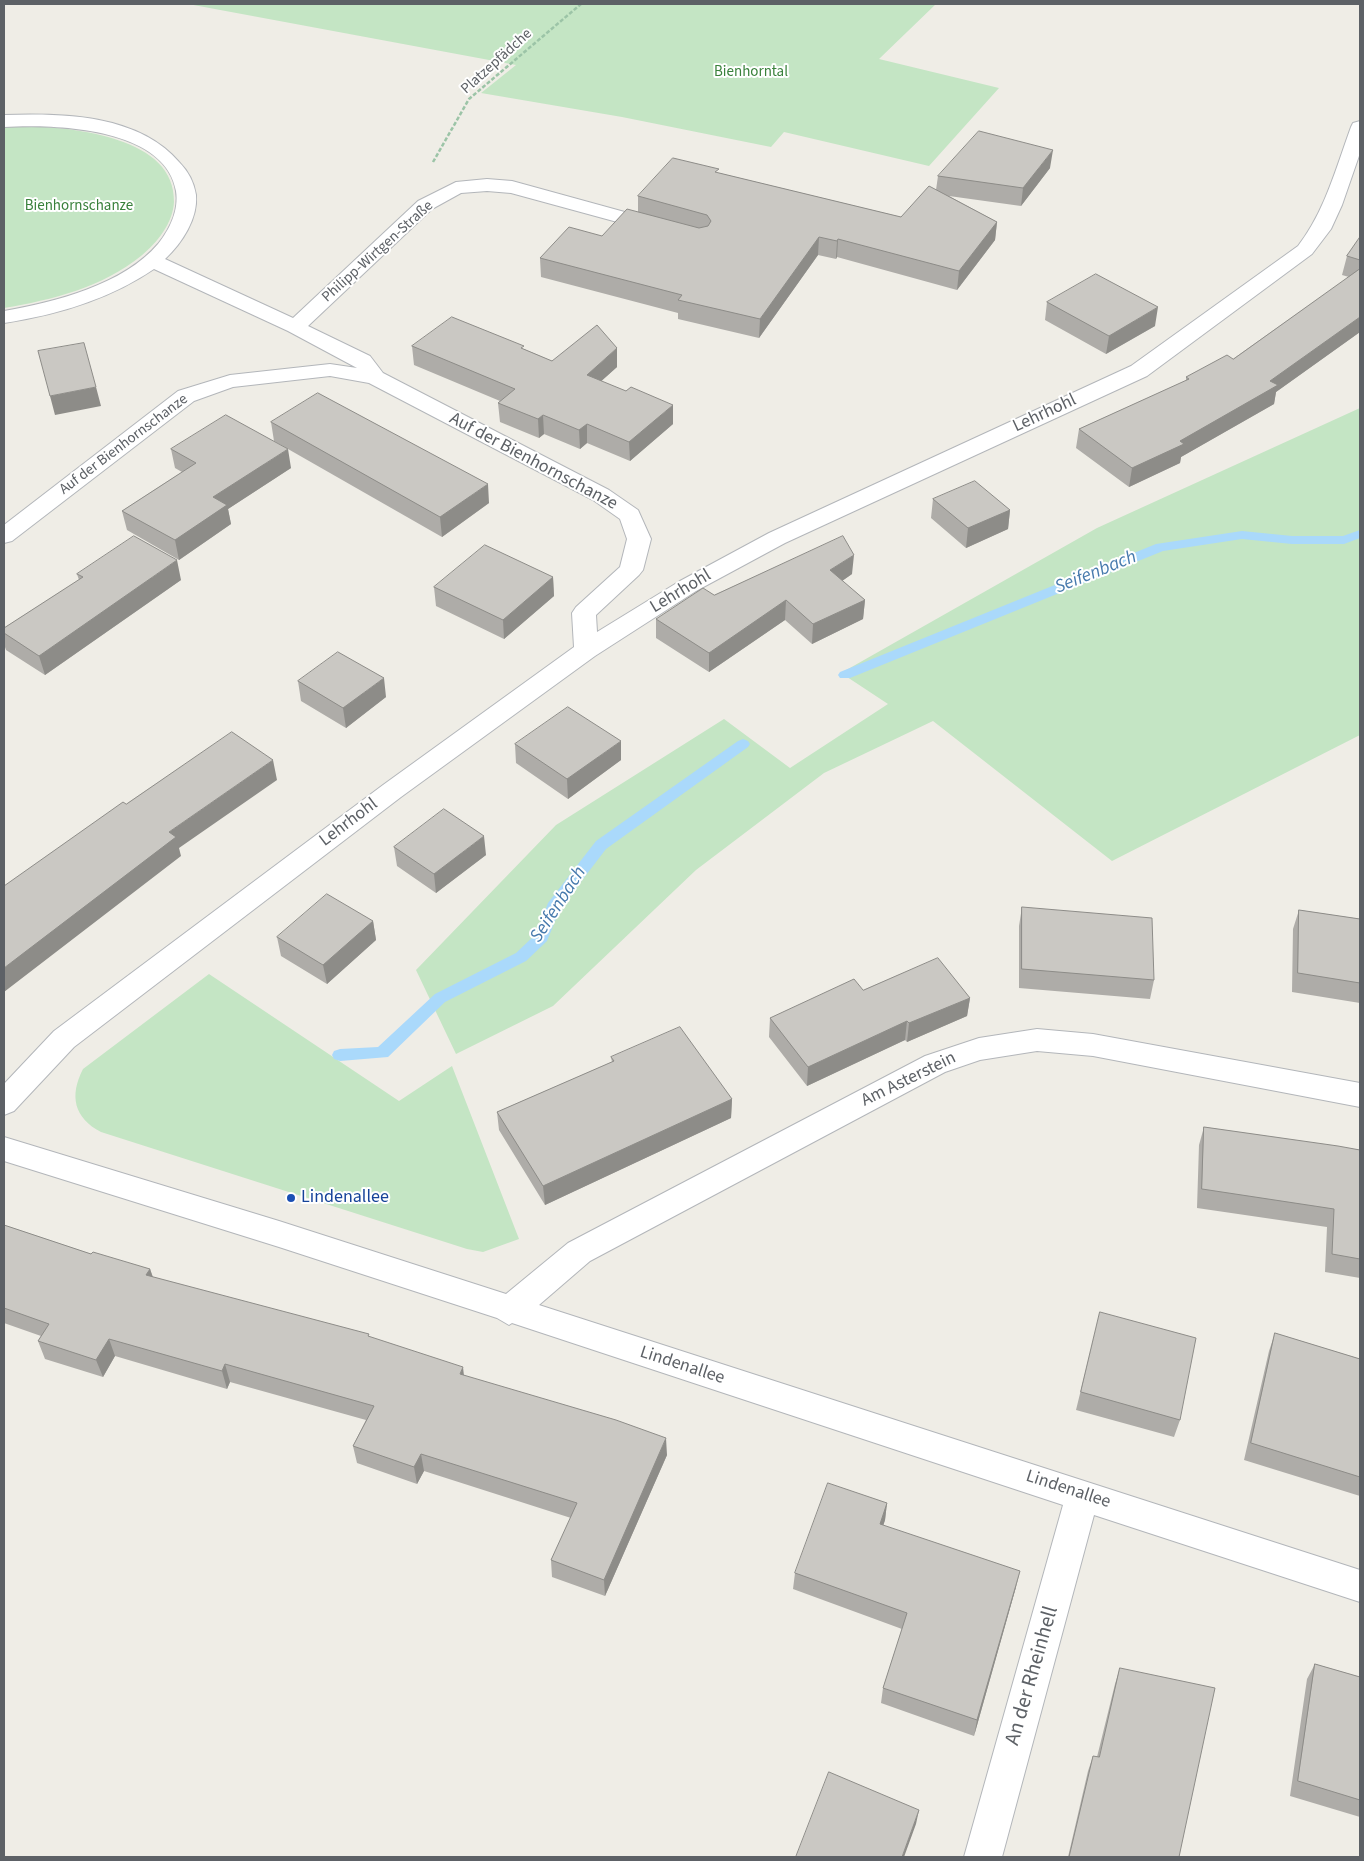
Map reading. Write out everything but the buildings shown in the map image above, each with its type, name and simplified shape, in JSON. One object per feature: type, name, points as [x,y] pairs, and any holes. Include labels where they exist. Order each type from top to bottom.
[{"type":"street","points":[[4,121],[49,120],[99,127],[133,138],[166,157],[181,177],[186,189],[186,206],[183,218],[174,236],[152,260],[120,281],[92,294],[48,308],[4,317]]},
{"type":"street","name":"Lehrhohl","points":[[4,1103],[64,1039],[392,791],[586,650],[688,586],[777,538],[1138,371],[1225,310],[1304,250],[1321,229],[1332,205],[1360,127]]},
{"type":"street","name":"Philipp-Wirtgen-Straße","points":[[295,327],[425,205],[456,188],[487,185],[512,187],[671,231]]},
{"type":"street","name":"Auf der Bienhornschanze","points":[[152,260],[295,327],[362,361],[375,378]]},
{"type":"street","name":"Auf der Bienhornschanze","points":[[4,536],[186,396],[230,381],[330,370],[375,378],[601,496],[630,515],[639,539],[631,570],[584,613],[586,650]]},
{"type":"street","name":"Am Asterstein","points":[[509,1311],[579,1252],[935,1064],[980,1049],[1038,1040],[1093,1045],[1360,1095]]},
{"type":"street","name":"Lindenallee","points":[[4,1149],[279,1234],[509,1311],[1360,1586]]},
{"type":"street","name":"An der Rheinhell","points":[[983,1857],[1083,1495]]},
{"type":"path","name":"Platzepfädche","points":[[425,205],[433,163],[469,99],[581,4]]},
{"type":"green space","name":"Bienhorntal","points":[[188,4],[936,4],[879,59],[999,88],[929,166],[784,132],[771,147],[622,117],[481,93],[516,65]]},
{"type":"green space","name":"Bienhornschanze","points":[[29,126],[95,134],[119,140],[141,150],[159,163],[170,180],[174,202],[173,210],[163,232],[153,245],[126,267],[76,291],[4,308],[4,127]]},
{"type":"green space","points":[[1360,408],[1360,735],[1112,861],[933,721],[824,773],[696,870],[553,1006],[456,1054],[416,970],[556,825],[724,719],[790,768],[888,704],[841,673],[1097,528]]},
{"type":"green space","points":[[209,974],[399,1101],[452,1066],[519,1239],[483,1252],[467,1249],[101,1132],[92,1126],[80,1113],[75,1097],[76,1088],[83,1069]]},
{"type":"waterway","name":"Seifenbach","points":[[845,675],[1160,547],[1242,535],[1292,540],[1344,540],[1360,534]]},
{"type":"waterway","name":"Seifenbach","points":[[340,1055],[382,1053],[440,998],[521,957],[542,937],[553,907],[601,845],[743,744]]},
{"type":"place","name":"Lindenallee","points":[[291,1198]]}]
